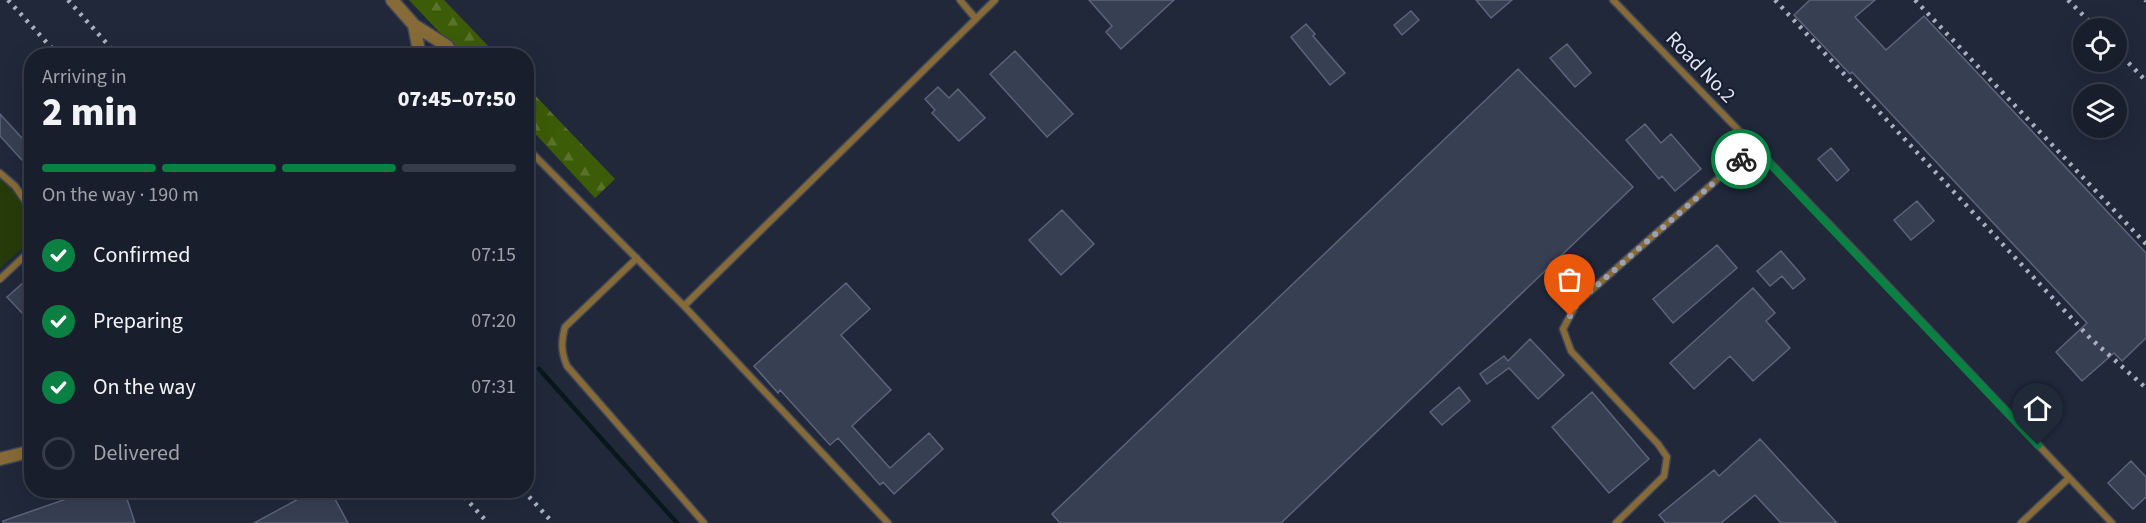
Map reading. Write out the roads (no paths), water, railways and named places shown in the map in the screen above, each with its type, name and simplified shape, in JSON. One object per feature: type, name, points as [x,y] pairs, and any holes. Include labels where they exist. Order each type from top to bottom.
[{"type":"street","points":[[392,0],[414,25],[448,48]]},
{"type":"street","points":[[414,25],[418,48]]},
{"type":"street","points":[[0,459],[24,453]]},
{"type":"lane","points":[[960,0],[976,19]]},
{"type":"lane","points":[[684,306],[995,0]]},
{"type":"lane","name":"Road No.2","points":[[1613,0],[2112,523]]},
{"type":"lane","points":[[1616,523],[1664,476],[1667,457],[1658,444],[1571,351],[1563,328],[1577,303],[1754,147]]},
{"type":"lane","points":[[534,155],[684,306],[888,523]]},
{"type":"lane","points":[[0,173],[15,186],[24,199]]},
{"type":"lane","points":[[0,279],[24,256]]},
{"type":"lane","points":[[637,258],[566,327],[562,339],[562,354],[567,366],[704,523]]},
{"type":"lane","points":[[2021,523],[2069,478]]},
{"type":"waterway","points":[[539,369],[677,523]]},
{"type":"railway","points":[[8,0],[52,48]]},
{"type":"railway","points":[[68,0],[111,48]]},
{"type":"railway","points":[[1775,0],[2090,338],[2146,388]]},
{"type":"railway","points":[[1915,0],[2146,244]]},
{"type":"railway","points":[[2068,0],[2086,18]]},
{"type":"railway","points":[[2127,61],[2146,81]]},
{"type":"railway","points":[[465,498],[488,523]]},
{"type":"railway","points":[[530,498],[553,523]]}]
